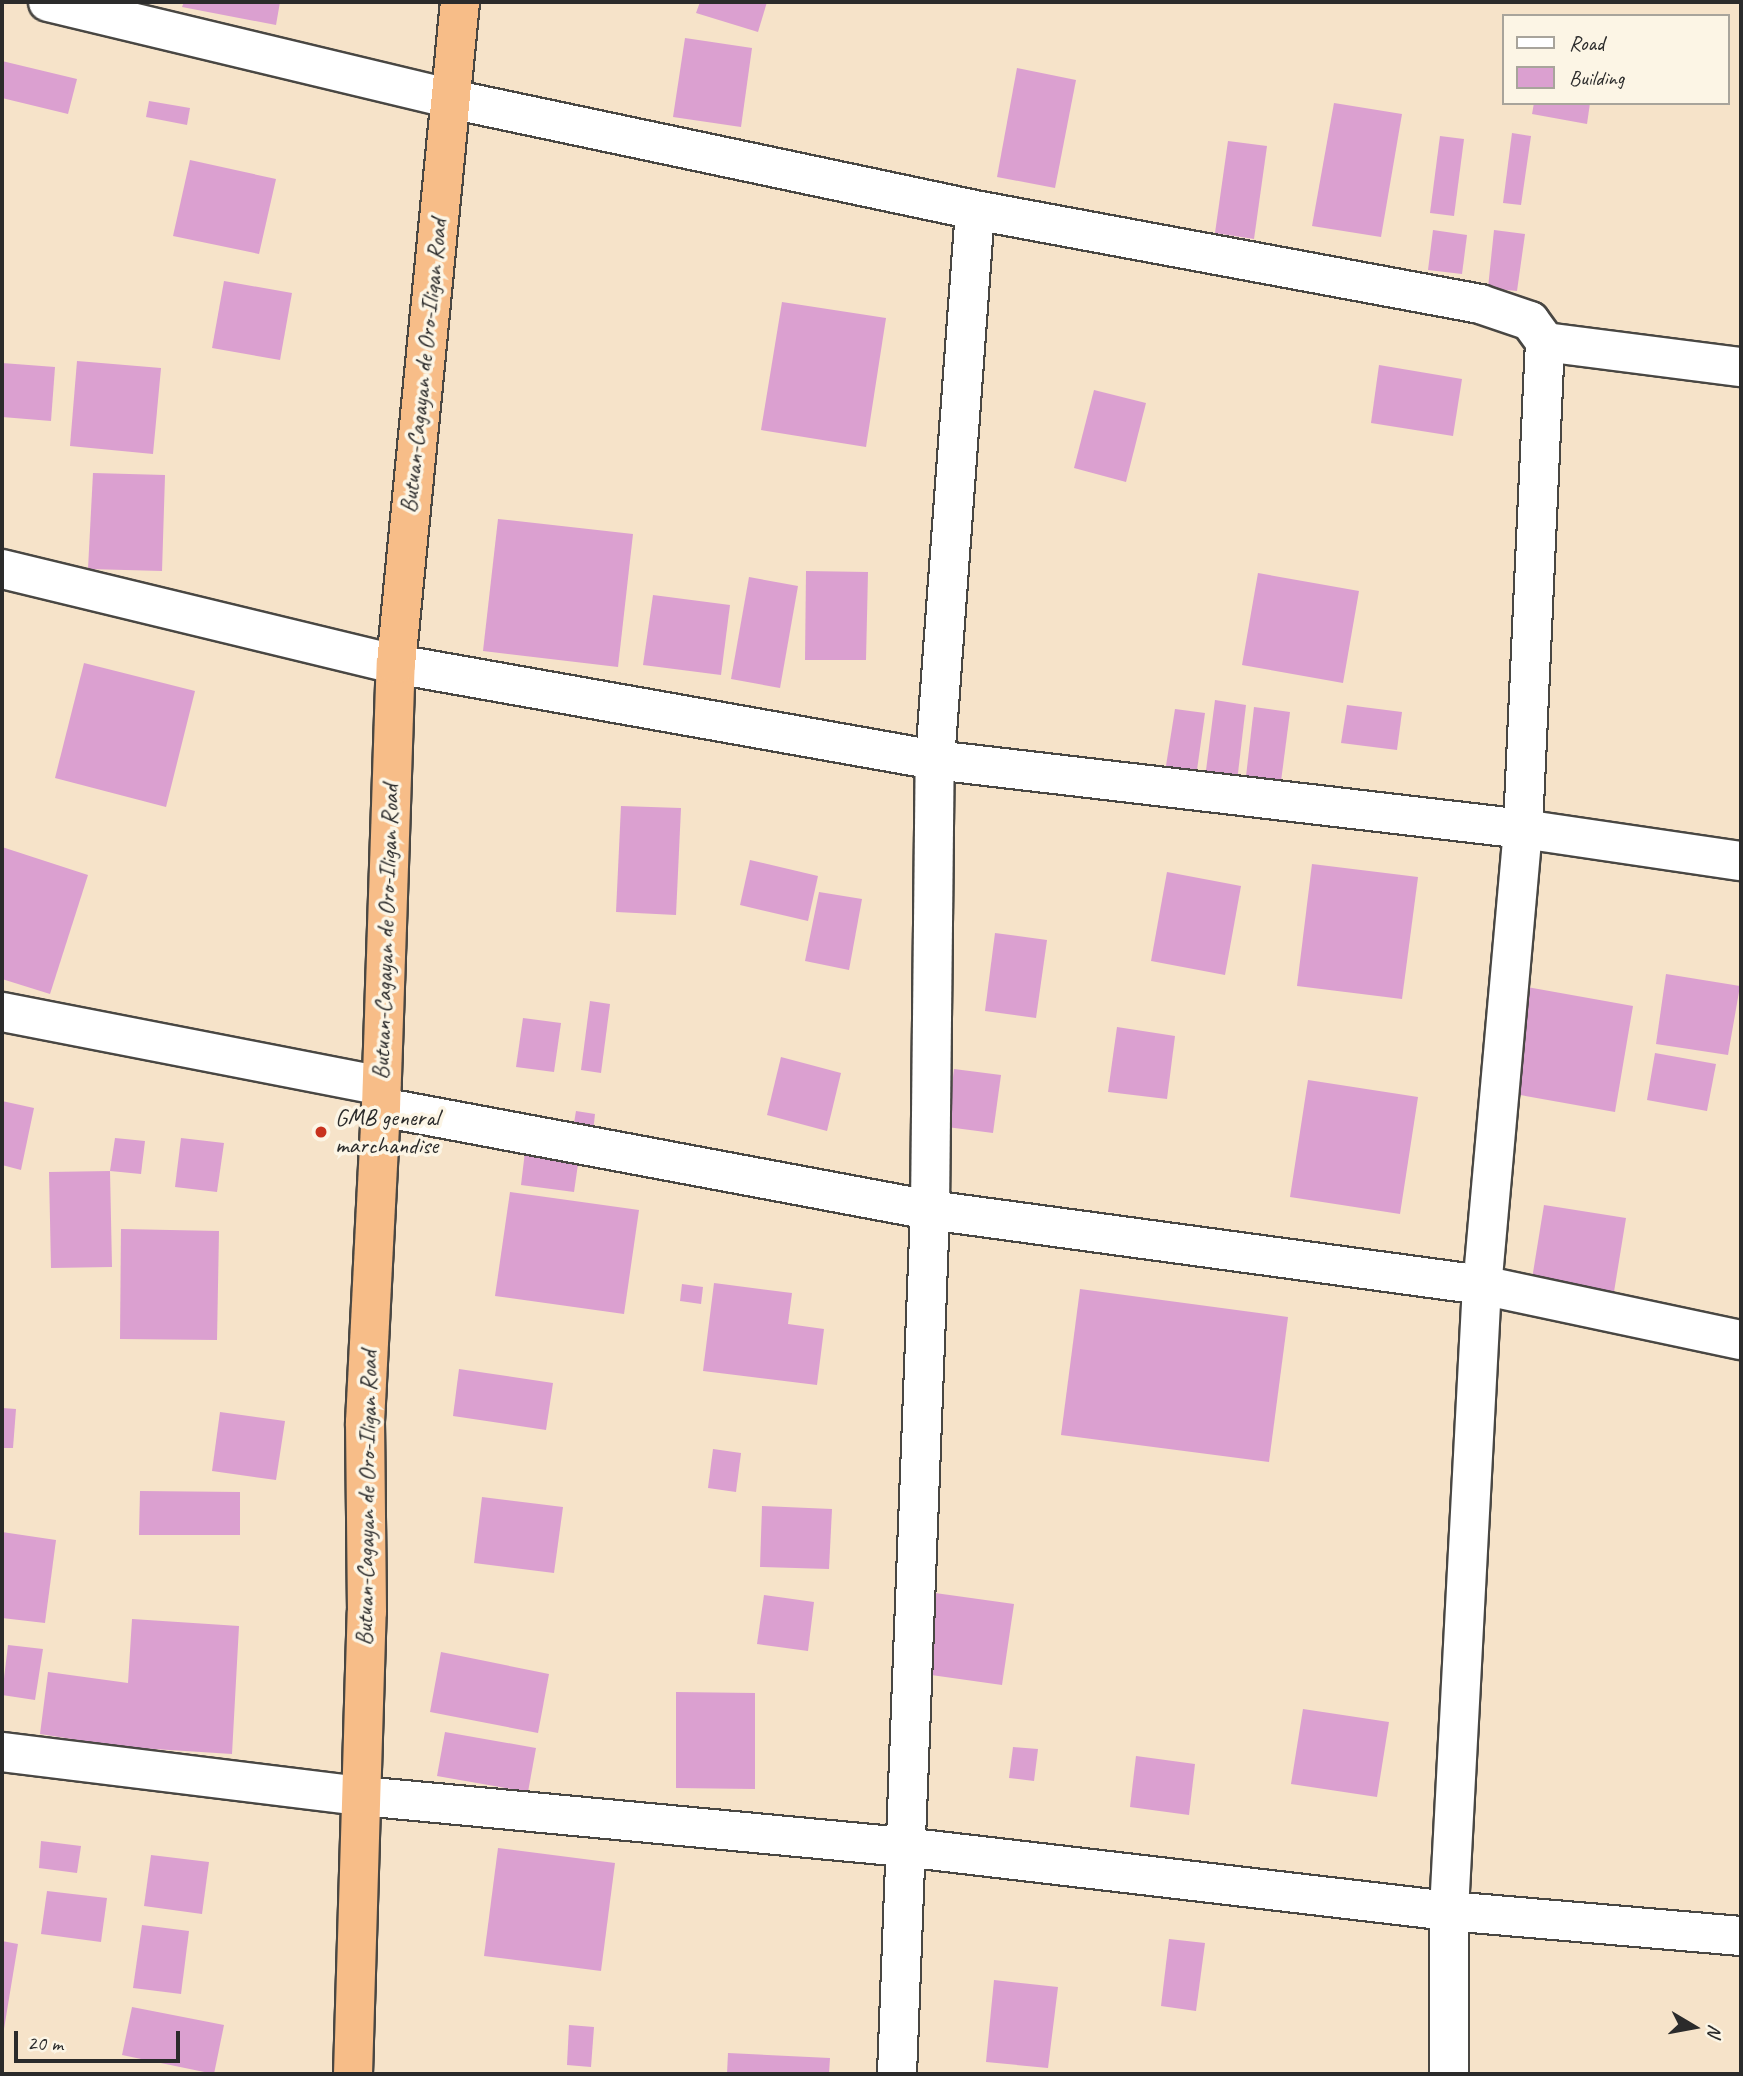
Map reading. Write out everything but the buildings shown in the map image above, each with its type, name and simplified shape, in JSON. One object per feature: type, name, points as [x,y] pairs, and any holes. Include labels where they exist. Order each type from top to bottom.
[{"type":"highway","name":"Butuan-Cagayan de Oro-Iligan Road","points":[[353,2074],[367,1612],[365,1422],[381,1096],[396,664],[460,2]]},
{"type":"street","points":[[48,2],[451,99],[975,210],[1480,304],[1530,321],[1545,342],[1523,829],[1482,1285],[1449,1911],[1449,2074]]},
{"type":"street","points":[[897,2074],[930,1210],[935,760],[975,210]]},
{"type":"street","points":[[1545,342],[1741,367]]},
{"type":"street","points":[[2,569],[396,664],[935,760],[1523,829],[1741,861]]},
{"type":"street","points":[[2,1012],[381,1096],[930,1210],[1482,1285],[1741,1340]]},
{"type":"street","points":[[2,1752],[362,1796],[904,1847],[1449,1911],[1741,1936]]},
{"type":"place","name":"GMB general marchandise","points":[[321,1132]]}]
